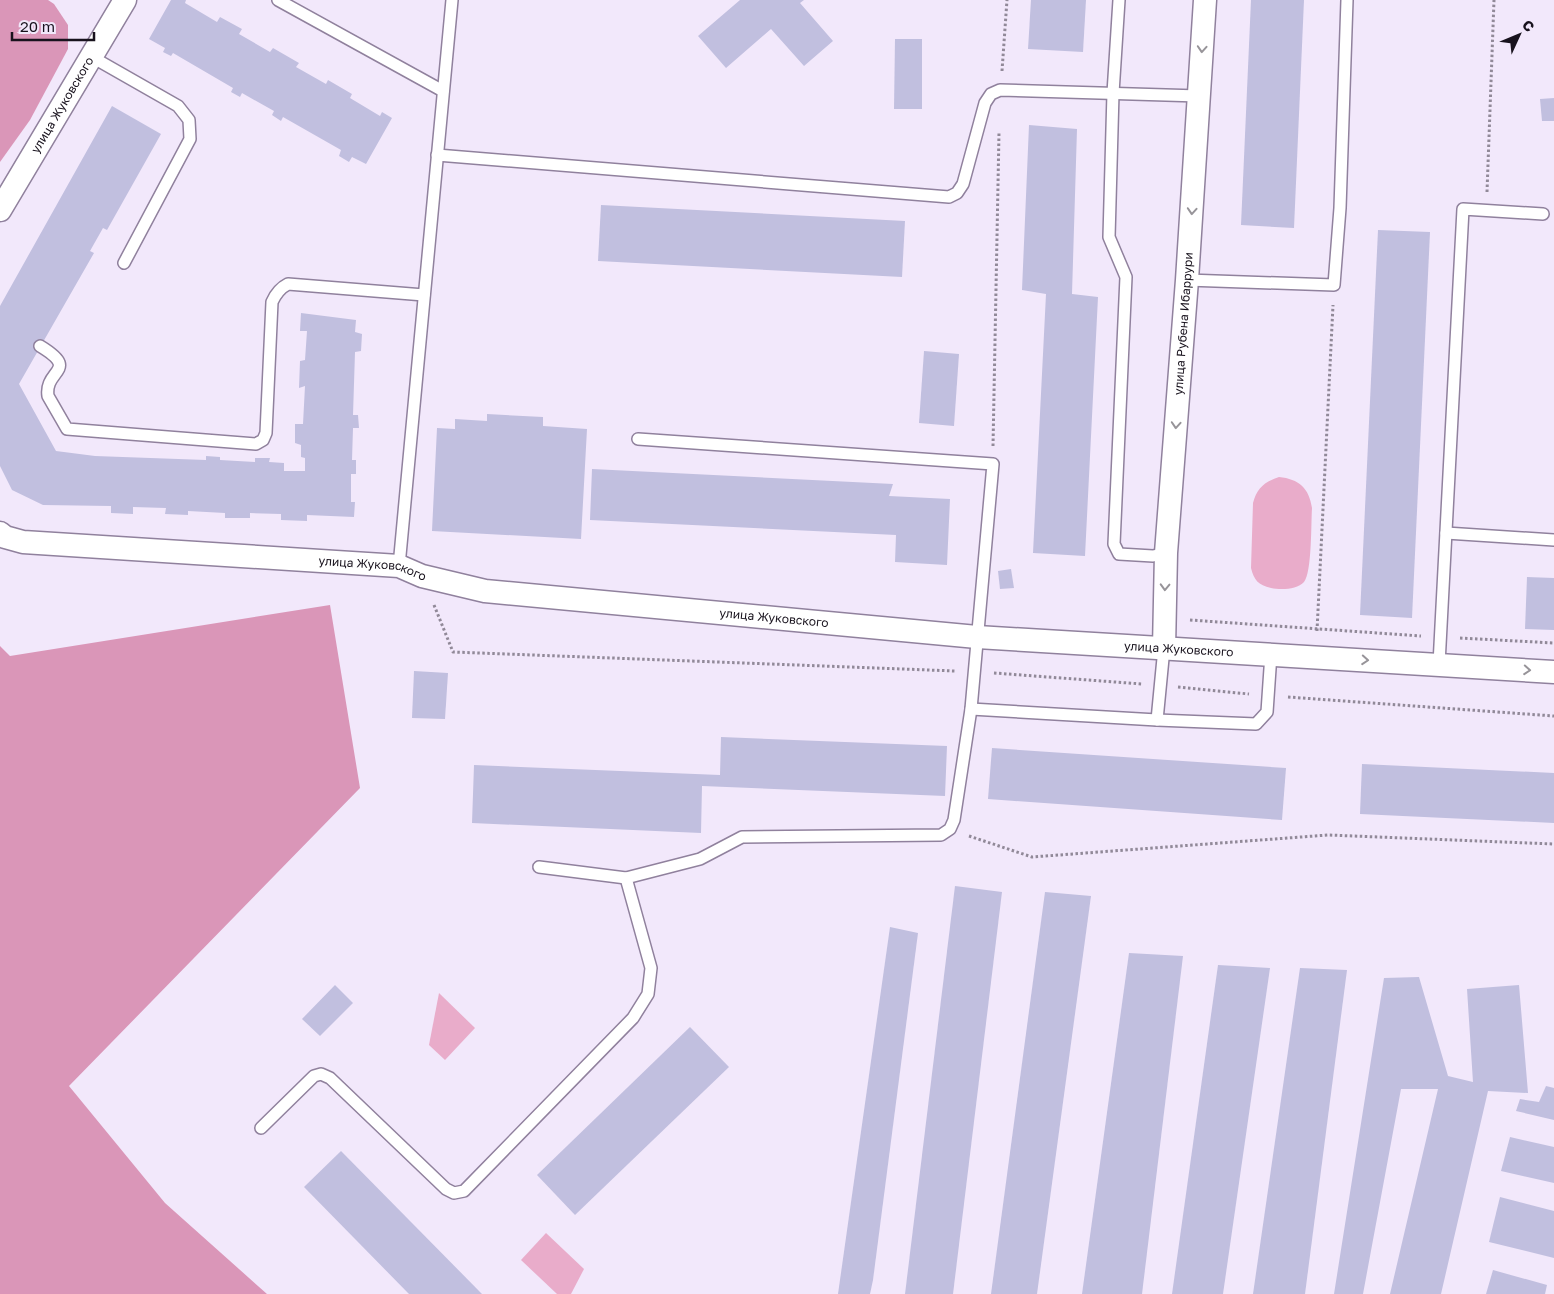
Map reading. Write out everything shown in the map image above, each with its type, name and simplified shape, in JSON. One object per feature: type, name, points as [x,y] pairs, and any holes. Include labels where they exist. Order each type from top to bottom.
[{"type":"street","name":"улица Жуковского","points":[[0,210],[125,0]]},
{"type":"street","name":"улица Рубена Ибаррури","points":[[1164,648],[1166,553],[1187,280],[1205,0]]},
{"type":"street","name":"улица Жуковского","points":[[0,533],[5,537],[23,542],[399,566],[422,576],[485,591],[977,637],[1316,656],[1554,672]]},
{"type":"lane","points":[[278,0],[443,91]]},
{"type":"lane","points":[[399,566],[452,0]]},
{"type":"lane","points":[[1119,0],[1109,237],[1126,277],[1114,544],[1119,554],[1152,556],[1166,553]]},
{"type":"lane","points":[[1187,280],[1334,285],[1340,208],[1347,0]]},
{"type":"lane","points":[[92,57],[178,106],[189,120],[190,139],[124,263]]},
{"type":"lane","points":[[438,155],[949,197],[958,193],[963,184],[985,103],[991,94],[1000,90],[1199,96]]},
{"type":"lane","points":[[1439,664],[1464,209],[1543,214]]},
{"type":"lane","points":[[40,346],[59,360],[59,366],[47,391],[67,429],[256,444],[263,440],[266,433],[272,302],[275,294],[282,287],[288,284],[424,295]]},
{"type":"lane","points":[[539,867],[626,878],[700,859],[742,837],[941,835],[950,829],[954,820],[971,709],[993,464],[638,439]]},
{"type":"lane","points":[[1446,533],[1554,540]]},
{"type":"lane","points":[[1157,720],[1164,648]]},
{"type":"lane","points":[[971,709],[1256,724],[1266,712],[1271,654]]},
{"type":"lane","points":[[261,1128],[314,1076],[321,1074],[330,1078],[446,1190],[454,1194],[464,1191],[633,1018],[648,994],[651,968],[626,878]]},
{"type":"path","points":[[1000,90],[1007,0]]},
{"type":"path","points":[[1486,210],[1494,0]]},
{"type":"path","points":[[993,464],[999,129]]},
{"type":"path","points":[[1316,656],[1334,285]]},
{"type":"path","points":[[1164,618],[1554,643]]},
{"type":"path","points":[[950,829],[1032,856],[1328,835],[1554,844]]},
{"type":"shaded area","points":[[0,0],[48,0],[54,4],[68,25],[68,49],[30,120],[0,162]]},
{"type":"shaded area","points":[[1279,477],[1292,480],[1302,486],[1311,501],[1312,508],[1310,558],[1307,577],[1301,585],[1284,589],[1271,588],[1260,584],[1255,579],[1251,568],[1253,503],[1262,486]]},
{"type":"shaded area","points":[[330,605],[360,788],[69,1086],[165,1203],[267,1294],[0,1294],[0,646],[10,656]]},
{"type":"shaded area","points":[[439,993],[475,1028],[445,1060],[429,1045]]},
{"type":"shaded area","points":[[546,1233],[584,1269],[571,1294],[557,1294],[521,1260]]},
{"type":"building","points":[[171,0],[186,0],[185,3],[217,22],[220,17],[242,29],[239,34],[270,52],[273,48],[299,63],[296,67],[326,84],[328,80],[352,94],[350,98],[380,116],[382,112],[392,118],[366,164],[352,157],[349,162],[339,156],[341,150],[283,117],[281,121],[272,115],[274,111],[242,93],[240,97],[231,92],[233,88],[173,53],[171,56],[163,52],[165,48],[149,39]]},
{"type":"building","points":[[740,0],[804,0],[800,3],[833,41],[804,66],[771,29],[726,68],[698,36]]},
{"type":"building","points":[[1031,0],[1086,0],[1083,52],[1028,49]]},
{"type":"building","points":[[1251,0],[1304,0],[1294,228],[1241,225]]},
{"type":"building","points":[[895,39],[922,39],[922,109],[894,109]]},
{"type":"building","points":[[1554,98],[1554,121],[1542,121],[1540,99]]},
{"type":"building","points":[[112,106],[161,134],[107,230],[103,228],[90,251],[94,253],[19,384],[56,451],[95,456],[206,460],[206,456],[220,457],[220,460],[255,462],[255,458],[270,458],[269,462],[284,463],[284,471],[305,471],[305,458],[301,457],[301,445],[295,443],[295,424],[303,424],[305,386],[299,388],[300,361],[305,360],[307,331],[300,331],[301,313],[356,320],[355,332],[362,334],[361,351],[355,352],[353,415],[358,415],[359,428],[353,428],[352,460],[356,460],[356,474],[351,474],[351,502],[355,502],[354,517],[307,515],[307,521],[281,520],[281,514],[250,513],[250,518],[225,518],[225,513],[188,511],[188,515],[165,514],[166,508],[133,507],[133,514],[111,513],[111,506],[43,505],[12,490],[0,466],[0,306]]},
{"type":"building","points":[[1029,125],[1077,129],[1072,294],[1098,297],[1085,556],[1033,553],[1046,294],[1022,290]]},
{"type":"building","points":[[601,205],[905,221],[902,277],[598,261]]},
{"type":"building","points":[[1378,230],[1430,232],[1412,618],[1360,615]]},
{"type":"building","points":[[924,351],[959,354],[954,426],[919,423]]},
{"type":"building","points":[[487,414],[543,417],[543,426],[587,429],[581,539],[432,531],[437,428],[455,429],[455,419],[487,421]]},
{"type":"building","points":[[592,469],[893,484],[889,496],[950,499],[947,565],[895,562],[896,535],[590,520]]},
{"type":"building","points":[[1011,569],[1014,588],[1000,589],[998,571]]},
{"type":"building","points":[[1527,577],[1554,578],[1554,630],[1525,629]]},
{"type":"building","points":[[414,671],[448,673],[445,719],[412,718]]},
{"type":"building","points":[[721,737],[947,746],[945,796],[702,786],[701,833],[472,823],[474,765],[720,775]]},
{"type":"building","points":[[992,748],[1286,768],[1282,820],[988,799]]},
{"type":"building","points":[[1362,764],[1554,773],[1554,823],[1360,814]]},
{"type":"building","points":[[955,886],[1002,892],[953,1294],[905,1294]]},
{"type":"building","points":[[1045,892],[1091,896],[1037,1294],[991,1294]]},
{"type":"building","points":[[890,927],[918,933],[873,1280],[870,1294],[838,1294]]},
{"type":"building","points":[[1129,953],[1183,956],[1142,1294],[1082,1294]]},
{"type":"building","points":[[1218,965],[1270,968],[1223,1294],[1172,1294]]},
{"type":"building","points":[[1300,968],[1347,970],[1305,1294],[1253,1294]]},
{"type":"building","points":[[1419,977],[1448,1076],[1473,1082],[1467,989],[1519,985],[1528,1093],[1488,1091],[1441,1294],[1390,1294],[1438,1089],[1401,1089],[1363,1294],[1334,1294],[1384,978]]},
{"type":"building","points":[[335,985],[353,1003],[320,1036],[302,1019]]},
{"type":"building","points":[[690,1027],[729,1067],[575,1215],[537,1175]]},
{"type":"building","points":[[1546,1086],[1554,1088],[1554,1120],[1516,1111],[1520,1099],[1539,1102]]},
{"type":"building","points":[[1510,1137],[1554,1147],[1554,1183],[1501,1171]]},
{"type":"building","points":[[341,1151],[482,1294],[409,1294],[304,1187]]},
{"type":"building","points":[[1500,1197],[1554,1211],[1554,1258],[1489,1242]]},
{"type":"building","points":[[1493,1270],[1547,1285],[1545,1294],[1486,1294]]}]
